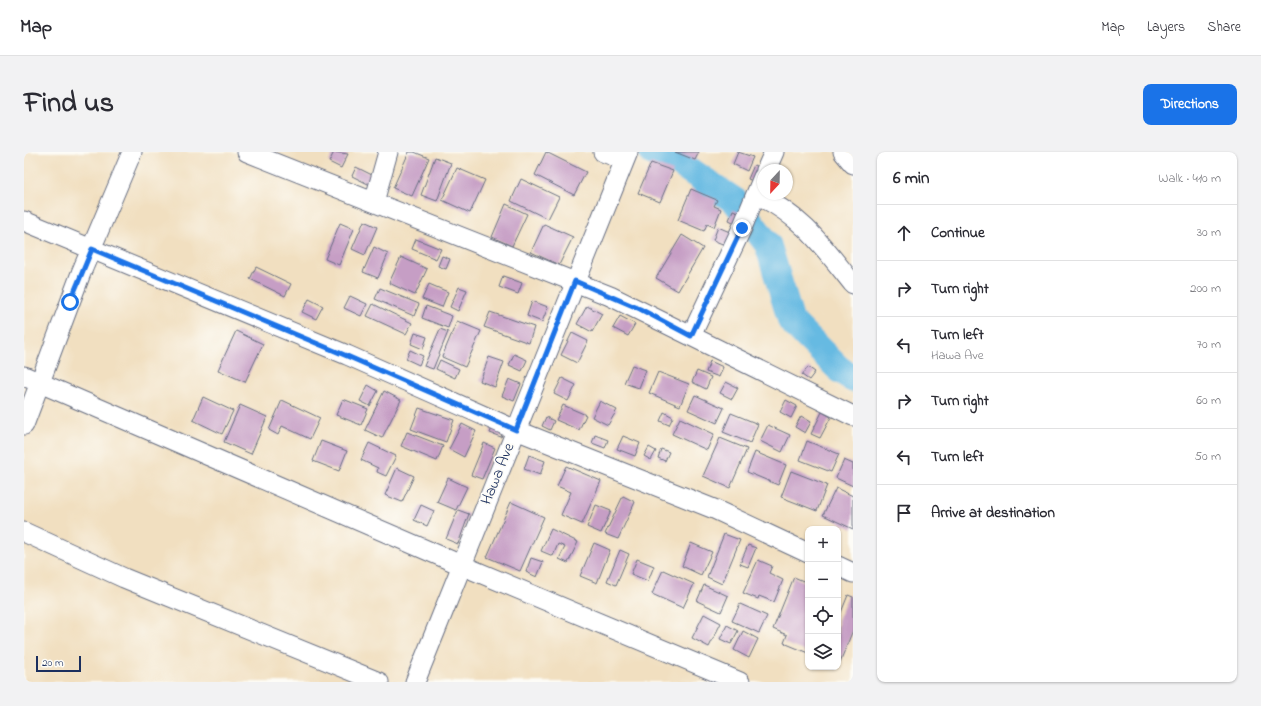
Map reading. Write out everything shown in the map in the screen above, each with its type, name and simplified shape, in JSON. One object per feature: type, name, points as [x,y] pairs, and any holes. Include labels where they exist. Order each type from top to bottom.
[{"type":"street","points":[[24,425],[32,379],[92,249],[132,152]]},
{"type":"street","points":[[247,152],[575,281],[640,309],[691,336],[853,416]]},
{"type":"street","points":[[374,202],[388,152]]},
{"type":"street","points":[[603,152],[626,156]]},
{"type":"street","points":[[769,164],[774,152]]},
{"type":"street","points":[[843,152],[853,164]]},
{"type":"street","name":"Hawa Ave","points":[[415,682],[626,156]]},
{"type":"street","points":[[691,336],[757,193]]},
{"type":"street","points":[[770,200],[777,204],[810,231],[853,284]]},
{"type":"street","points":[[24,221],[347,356],[516,430],[714,509],[805,552]]},
{"type":"street","points":[[32,379],[461,565],[740,682]]},
{"type":"street","points":[[24,532],[124,578],[379,682]]},
{"type":"street","points":[[841,567],[853,573]]},
{"type":"building","points":[[334,152],[348,154],[341,168],[329,162]]},
{"type":"building","points":[[409,152],[414,152],[429,158],[412,196],[393,188]]},
{"type":"building","points":[[546,152],[586,172],[574,195],[535,175]]},
{"type":"building","points":[[675,152],[699,152],[695,160]]},
{"type":"building","points":[[738,152],[753,157],[747,171],[733,164]]},
{"type":"building","points":[[435,157],[451,163],[437,201],[421,195]]},
{"type":"building","points":[[651,163],[673,171],[660,202],[638,193]]},
{"type":"building","points":[[754,165],[757,166],[757,183],[748,179]]},
{"type":"building","points":[[356,167],[374,176],[370,185],[352,176]]},
{"type":"building","points":[[457,168],[485,180],[470,213],[442,200]]},
{"type":"building","points":[[521,179],[559,197],[548,219],[511,201]]},
{"type":"building","points":[[691,189],[717,200],[714,206],[721,209],[714,227],[707,224],[704,231],[678,220]]},
{"type":"building","points":[[506,204],[527,214],[512,246],[492,237]]},
{"type":"building","points":[[733,210],[740,213],[735,223],[729,220]]},
{"type":"building","points":[[364,221],[377,227],[365,255],[352,249]]},
{"type":"building","points":[[340,223],[354,229],[339,265],[325,259]]},
{"type":"building","points":[[544,224],[573,237],[559,265],[531,252]]},
{"type":"building","points":[[718,227],[732,233],[727,246],[713,240]]},
{"type":"building","points":[[682,235],[703,248],[678,291],[656,278]]},
{"type":"building","points":[[416,239],[441,249],[436,259],[412,249]]},
{"type":"building","points":[[374,247],[388,254],[378,278],[363,272]]},
{"type":"building","points":[[442,256],[450,259],[446,269],[438,266]]},
{"type":"building","points":[[401,257],[427,269],[415,295],[389,283]]},
{"type":"building","points":[[256,267],[291,284],[285,296],[250,279]]},
{"type":"building","points":[[503,276],[522,283],[518,294],[499,287]]},
{"type":"building","points":[[429,284],[448,292],[442,307],[422,299]]},
{"type":"building","points":[[459,287],[467,290],[458,311],[450,307]]},
{"type":"building","points":[[380,288],[419,304],[414,316],[375,299]]},
{"type":"building","points":[[350,296],[367,304],[361,316],[344,308]]},
{"type":"building","points":[[309,299],[323,306],[316,319],[302,312]]},
{"type":"building","points":[[532,301],[548,307],[542,322],[527,316]]},
{"type":"building","points":[[373,304],[412,323],[406,334],[367,316]]},
{"type":"building","points":[[426,306],[452,316],[448,328],[422,318]]},
{"type":"building","points":[[587,306],[602,314],[592,332],[577,324]]},
{"type":"building","points":[[490,312],[534,327],[529,343],[484,327]]},
{"type":"building","points":[[620,316],[635,324],[628,336],[613,328]]},
{"type":"building","points":[[457,321],[481,331],[465,367],[442,357]]},
{"type":"building","points":[[440,329],[448,332],[433,369],[424,366]]},
{"type":"building","points":[[236,331],[263,344],[245,382],[218,370]]},
{"type":"building","points":[[415,333],[427,337],[423,349],[411,344]]},
{"type":"building","points":[[572,333],[588,341],[577,363],[561,355]]},
{"type":"building","points":[[410,350],[423,356],[419,365],[406,359]]},
{"type":"building","points":[[514,354],[527,360],[522,371],[509,365]]},
{"type":"building","points":[[489,357],[504,362],[495,387],[480,381]]},
{"type":"building","points":[[440,360],[459,369],[455,378],[436,369]]},
{"type":"building","points":[[710,361],[723,367],[719,377],[706,372]]},
{"type":"building","points":[[632,365],[646,370],[639,388],[624,383]]},
{"type":"building","points":[[808,367],[815,372],[809,380],[802,375]]},
{"type":"building","points":[[697,371],[711,377],[706,389],[692,382]]},
{"type":"building","points":[[658,372],[689,384],[680,406],[649,393]]},
{"type":"building","points":[[562,378],[576,385],[568,401],[554,394]]},
{"type":"building","points":[[509,379],[521,384],[514,401],[502,396]]},
{"type":"building","points":[[726,382],[738,388],[732,399],[720,393]]},
{"type":"building","points":[[368,385],[378,391],[370,406],[360,401]]},
{"type":"building","points":[[384,391],[401,400],[382,438],[365,430]]},
{"type":"building","points":[[695,395],[724,408],[717,423],[688,410]]},
{"type":"building","points":[[203,397],[233,411],[222,434],[193,420]]},
{"type":"building","points":[[343,399],[368,409],[361,425],[336,415]]},
{"type":"building","points":[[282,400],[320,418],[310,439],[282,426],[278,435],[269,430]]},
{"type":"building","points":[[786,400],[797,406],[791,418],[780,412]]},
{"type":"building","points":[[600,401],[617,410],[608,425],[592,417]]},
{"type":"building","points":[[240,405],[267,417],[251,454],[224,442]]},
{"type":"building","points":[[563,405],[586,415],[579,430],[556,420]]},
{"type":"building","points":[[419,408],[454,420],[446,442],[411,429]]},
{"type":"building","points":[[664,412],[673,417],[669,425],[660,421]]},
{"type":"building","points":[[822,412],[831,417],[820,438],[811,434]]},
{"type":"building","points":[[731,413],[758,424],[750,443],[723,432]]},
{"type":"building","points":[[801,416],[811,422],[805,433],[795,427]]},
{"type":"building","points":[[546,417],[554,421],[550,430],[542,426]]},
{"type":"building","points":[[680,418],[714,434],[707,450],[672,434]]},
{"type":"building","points":[[462,424],[476,431],[464,457],[449,449]]},
{"type":"building","points":[[493,425],[504,429],[501,437],[490,433]]},
{"type":"building","points":[[768,425],[790,435],[782,452],[760,441]]},
{"type":"building","points":[[407,432],[443,446],[437,461],[401,446]]},
{"type":"building","points":[[595,435],[608,440],[605,448],[592,443]]},
{"type":"building","points":[[623,436],[640,443],[635,456],[617,449]]},
{"type":"building","points":[[720,438],[747,449],[730,488],[703,476]]},
{"type":"building","points":[[321,441],[347,451],[339,471],[313,461]]},
{"type":"building","points":[[807,441],[839,454],[831,472],[800,460]]},
{"type":"building","points":[[369,443],[396,456],[386,476],[377,472],[378,468],[361,460]]},
{"type":"building","points":[[484,443],[495,448],[482,479],[471,475]]},
{"type":"building","points":[[649,447],[656,451],[651,460],[644,456]]},
{"type":"building","points":[[661,449],[669,452],[665,461],[658,458]]},
{"type":"building","points":[[755,452],[786,465],[778,485],[747,472]]},
{"type":"building","points":[[529,455],[545,461],[540,475],[524,469]]},
{"type":"building","points":[[844,460],[853,464],[853,486],[836,478]]},
{"type":"building","points":[[566,466],[601,481],[582,524],[561,515],[571,492],[557,486]]},
{"type":"building","points":[[397,468],[414,476],[402,502],[385,495]]},
{"type":"building","points":[[791,471],[827,485],[817,511],[781,497]]},
{"type":"building","points":[[448,478],[467,487],[456,510],[437,502]]},
{"type":"building","points":[[836,488],[853,496],[853,529],[823,515]]},
{"type":"building","points":[[623,496],[635,502],[618,539],[605,534]]},
{"type":"building","points":[[511,502],[544,517],[520,571],[487,557]]},
{"type":"building","points":[[421,505],[434,511],[427,526],[414,520]]},
{"type":"building","points":[[596,505],[611,511],[601,533],[587,527]]},
{"type":"building","points":[[458,510],[469,514],[458,544],[446,539]]},
{"type":"building","points":[[551,529],[578,542],[568,563],[559,559],[565,547],[558,544],[553,556],[541,551]]},
{"type":"building","points":[[724,534],[740,540],[722,584],[707,577]]},
{"type":"building","points":[[594,543],[610,550],[597,583],[580,576]]},
{"type":"building","points":[[691,543],[712,552],[701,575],[682,566]]},
{"type":"building","points":[[748,545],[756,548],[748,567],[740,564]]},
{"type":"building","points":[[620,550],[629,554],[616,585],[607,581]]},
{"type":"building","points":[[531,558],[543,562],[537,577],[526,572]]},
{"type":"building","points":[[637,559],[654,566],[648,581],[631,574]]},
{"type":"building","points":[[758,560],[772,566],[769,573],[783,580],[774,602],[759,596],[758,599],[743,593]]},
{"type":"building","points":[[663,570],[694,584],[683,608],[652,594]]},
{"type":"building","points":[[794,577],[805,582],[805,652],[784,643],[787,635],[773,629]]},
{"type":"building","points":[[704,585],[728,596],[721,612],[697,601]]},
{"type":"building","points":[[848,595],[853,597],[853,630],[841,660],[841,634],[841,612]]},
{"type":"building","points":[[740,604],[767,616],[759,633],[732,621]]},
{"type":"building","points":[[704,614],[721,623],[709,647],[692,638]]},
{"type":"building","points":[[727,625],[738,631],[731,644],[720,639]]},
{"type":"building","points":[[743,631],[758,639],[749,658],[734,650]]},
{"type":"waterway","points":[[652,152],[673,159],[735,201],[768,245],[791,321],[838,368],[853,379]]},
{"type":"route","points":[[70,302],[92,249],[347,356],[516,430],[575,281],[640,309],[691,336],[742,228]]}]
